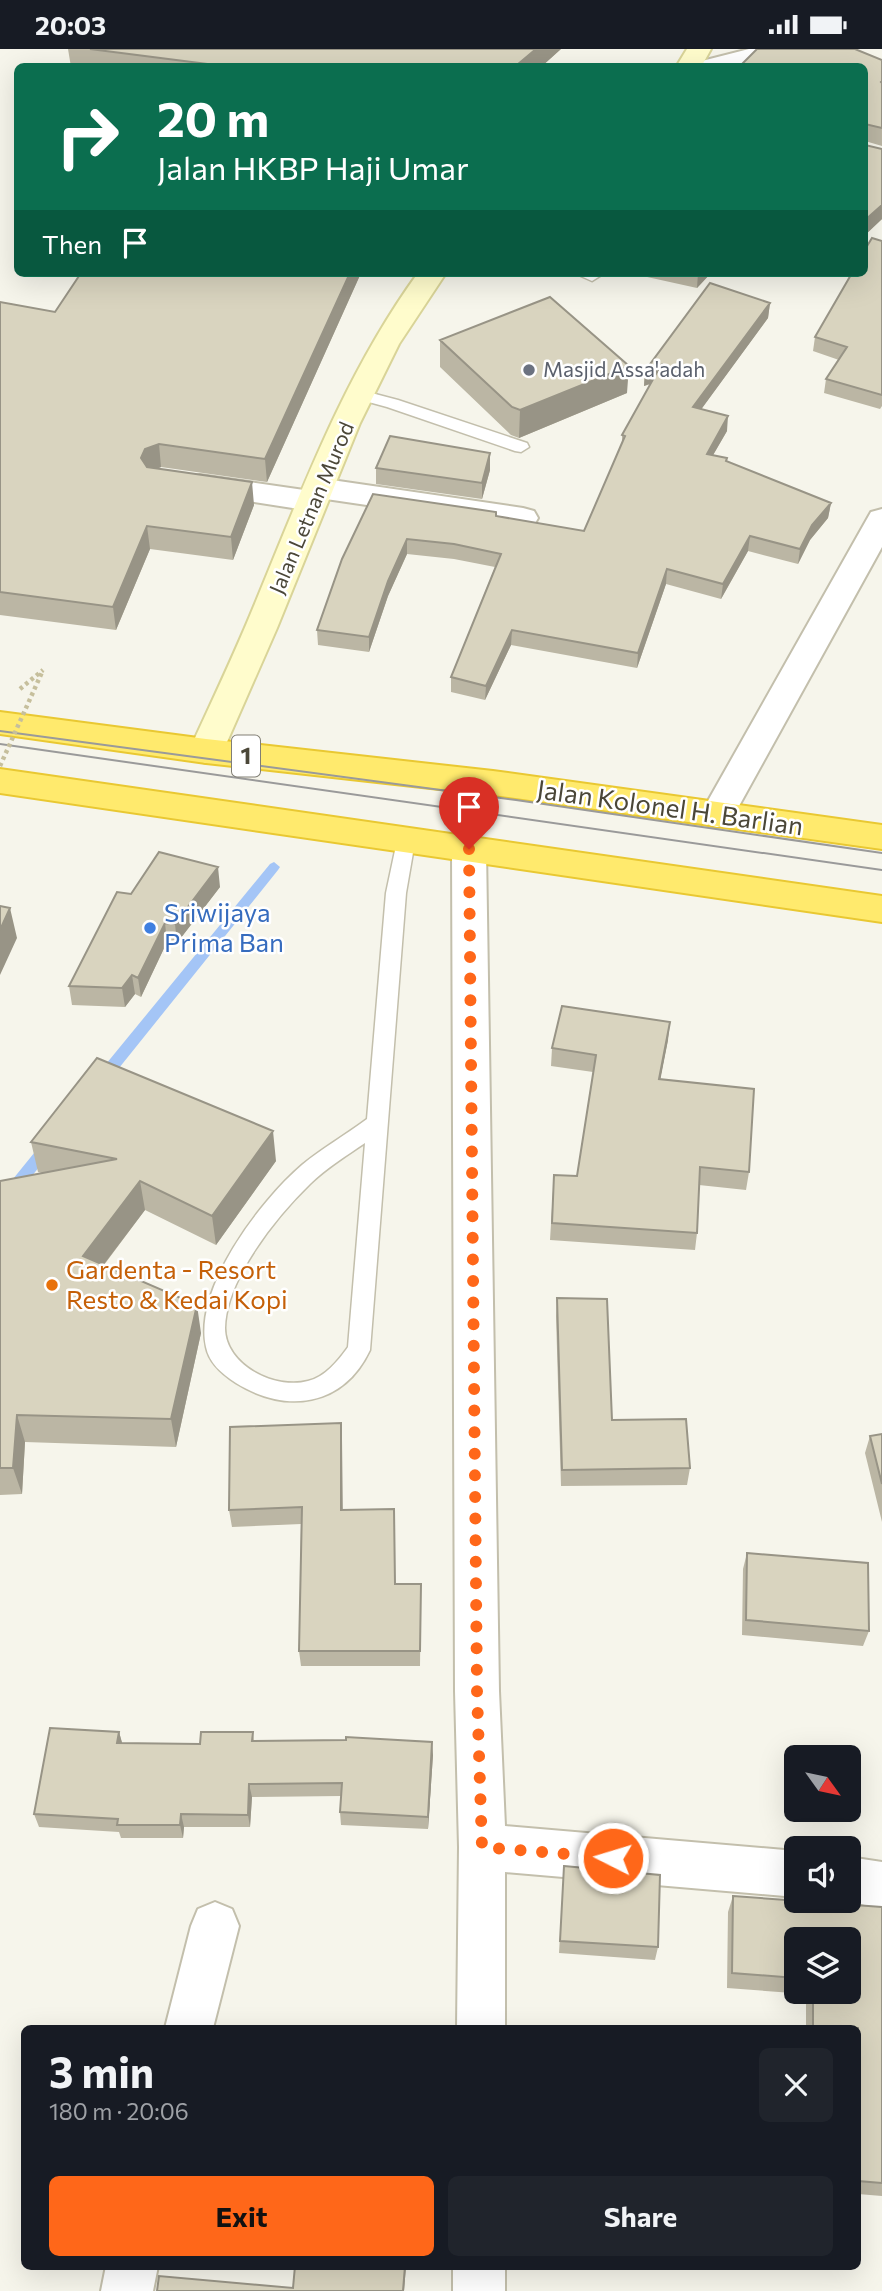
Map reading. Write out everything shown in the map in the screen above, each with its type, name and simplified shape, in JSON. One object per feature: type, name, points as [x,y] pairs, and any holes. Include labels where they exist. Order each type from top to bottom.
[{"type":"highway","name":"Jalan Kolonel H. Barlian","points":[[0,723],[206,751],[493,783],[882,837]]},
{"type":"highway","name":"1","points":[[0,781],[882,909]]},
{"type":"street","points":[[723,63],[779,49]]},
{"type":"street","name":"Jalan Letnan Murod","points":[[206,751],[360,395],[387,338],[429,277]]},
{"type":"street","points":[[175,481],[523,518]]},
{"type":"street","points":[[717,815],[882,519]]},
{"type":"street","points":[[469,849],[477,1691],[482,1847],[481,2025]]},
{"type":"street","points":[[482,1847],[784,1873]]},
{"type":"street","points":[[861,1882],[882,1885]]},
{"type":"street","points":[[190,2025],[215,1926]]},
{"type":"street","points":[[127,2291],[131,2270]]},
{"type":"street","points":[[479,2291],[480,2270]]},
{"type":"lane","points":[[360,395],[392,403],[521,447]]},
{"type":"lane","points":[[375,1125],[303,1177],[260,1226],[227,1279],[215,1320],[217,1349],[230,1368],[254,1383],[295,1394],[325,1387],[346,1371],[359,1350],[366,1285],[375,1125],[396,893],[406,841]]},
{"type":"path","points":[[0,766],[43,670]]},
{"type":"building","points":[[90,49],[536,49],[519,63],[200,63]]},
{"type":"building","points":[[757,49],[855,49],[882,60],[882,128],[868,125],[868,63],[743,63]]},
{"type":"building","points":[[868,146],[882,149],[882,205],[868,217]]},
{"type":"building","points":[[872,238],[882,241],[882,395],[826,379],[847,347],[815,337],[850,277],[868,277],[868,244]]},
{"type":"building","points":[[78,277],[348,277],[265,459],[159,444],[145,449],[141,458],[147,467],[252,482],[231,537],[147,526],[113,607],[0,592],[0,302],[55,312]]},
{"type":"building","points":[[710,283],[770,303],[693,407],[728,416],[707,454],[727,458],[726,461],[831,503],[812,525],[800,549],[750,536],[723,584],[667,569],[638,653],[512,630],[486,686],[451,677],[501,554],[454,544],[407,539],[388,581],[369,637],[317,630],[342,559],[373,494],[496,512],[496,516],[584,531],[625,436],[622,435],[661,365],[645,371]]},
{"type":"building","points":[[550,297],[629,366],[520,410],[512,407],[440,340]]},
{"type":"building","points":[[390,436],[490,453],[482,483],[376,468]]},
{"type":"building","name":"Sriwijaya Prima Ban","points":[[159,852],[218,867],[175,924],[165,923],[138,978],[132,975],[122,988],[69,986],[117,892],[131,894]]},
{"type":"building","points":[[0,906],[10,908],[0,930]]},
{"type":"building","points":[[562,1006],[670,1022],[659,1079],[754,1089],[749,1172],[700,1167],[697,1233],[552,1223],[554,1175],[577,1176],[596,1055],[552,1048]]},
{"type":"building","name":"Gardenta - Resort Resto & Kedai Kopi","points":[[97,1058],[273,1131],[212,1216],[140,1181],[83,1256],[197,1305],[171,1419],[17,1415],[13,1468],[0,1468],[0,1181],[117,1159],[31,1142]]},
{"type":"building","points":[[557,1298],[607,1299],[612,1420],[686,1419],[690,1468],[562,1470]]},
{"type":"building","points":[[341,1423],[341,1510],[394,1509],[395,1584],[421,1584],[420,1651],[299,1651],[302,1507],[229,1510],[230,1427]]},
{"type":"building","points":[[882,1434],[882,1484],[870,1436]]},
{"type":"building","points":[[747,1553],[868,1563],[869,1631],[746,1620]]},
{"type":"building","points":[[50,1728],[119,1732],[117,1743],[200,1744],[201,1732],[253,1732],[252,1741],[346,1740],[346,1737],[432,1742],[428,1817],[340,1812],[342,1783],[249,1784],[248,1815],[181,1814],[180,1825],[117,1825],[118,1819],[34,1814]]},
{"type":"building","points":[[564,1866],[660,1875],[658,1947],[560,1941]]},
{"type":"building","points":[[733,1896],[784,1900],[784,1913],[861,1913],[861,1905],[882,1907],[882,2183],[861,2181],[861,2025],[813,2025],[813,2004],[861,2004],[861,1927],[784,1927],[784,1977],[732,1973]]},
{"type":"building","points":[[295,2270],[405,2270],[403,2291],[157,2291],[159,2276],[293,2288]]},
{"type":"waterway","points":[[102,1079],[274,867]]},
{"type":"waterway","points":[[0,1205],[48,1146]]},
{"type":"tram line","points":[[0,731],[516,800],[882,853]]},
{"type":"tram line","points":[[0,744],[882,870]]},
{"type":"place","name":"Masjid Assa'adah","points":[[529,370]]},
{"type":"place","name":"Sriwijaya Prima Ban","points":[[150,928]]},
{"type":"place","name":"Gardenta - Resort Resto & Kedai Kopi","points":[[52,1285]]},
{"type":"route","points":[[469,849],[477,1691],[482,1847],[613,1858]]}]
